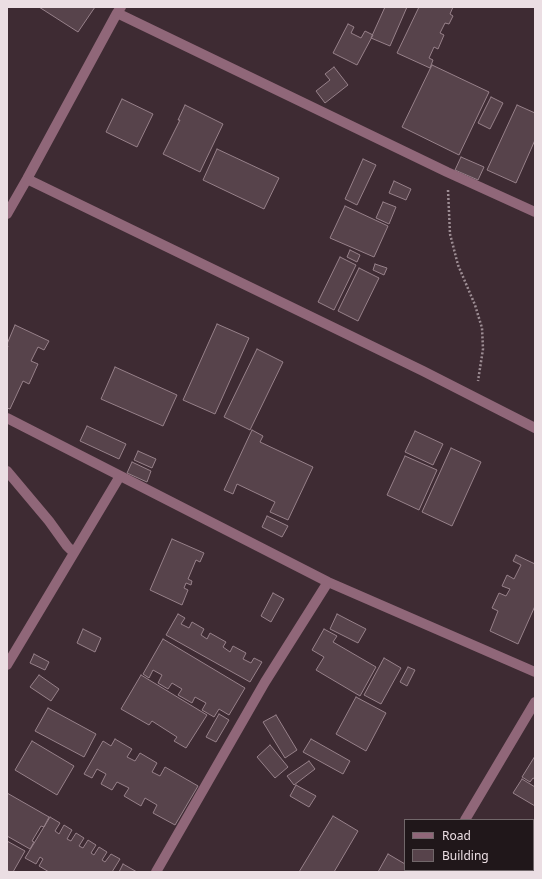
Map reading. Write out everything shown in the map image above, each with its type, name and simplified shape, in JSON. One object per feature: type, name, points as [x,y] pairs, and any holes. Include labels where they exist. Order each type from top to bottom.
[{"type":"street","points":[[7,214],[28,179],[119,10],[448,172],[535,212]]},
{"type":"street","points":[[28,179],[423,370],[535,428]]},
{"type":"street","points":[[7,418],[328,582],[535,672]]},
{"type":"street","points":[[7,471],[74,553]]},
{"type":"street","points":[[7,664],[120,476]]},
{"type":"street","points":[[156,872],[266,682],[328,582]]},
{"type":"street","points":[[466,819],[535,702]]},
{"type":"path","points":[[448,172],[450,234],[458,265],[475,305],[482,328],[483,349],[476,398]]},
{"type":"building","points":[[39,7],[95,7],[78,32]]},
{"type":"building","points":[[385,7],[407,7],[390,46],[371,38]]},
{"type":"building","points":[[419,7],[453,7],[450,14],[453,16],[449,24],[445,23],[440,33],[444,35],[438,49],[434,47],[429,58],[433,60],[430,68],[397,53]]},
{"type":"building","points":[[348,24],[354,27],[351,33],[361,38],[365,31],[373,35],[357,65],[333,53]]},
{"type":"building","points":[[432,65],[489,92],[459,155],[402,127]]},
{"type":"building","points":[[334,67],[348,85],[325,103],[316,91],[330,80],[325,74]]},
{"type":"building","points":[[491,97],[503,103],[490,129],[478,123]]},
{"type":"building","points":[[122,99],[153,114],[137,147],[106,132]]},
{"type":"building","points":[[185,105],[223,124],[200,172],[163,154],[180,120],[178,120]]},
{"type":"building","points":[[517,105],[535,113],[535,140],[516,183],[487,170]]},
{"type":"building","points":[[217,149],[279,178],[264,209],[203,180]]},
{"type":"building","points":[[461,157],[484,167],[478,180],[455,170]]},
{"type":"building","points":[[363,159],[376,165],[357,205],[345,199]]},
{"type":"building","points":[[394,181],[411,189],[406,200],[389,193]]},
{"type":"building","points":[[383,202],[396,207],[389,224],[376,218]]},
{"type":"building","points":[[345,206],[388,226],[374,257],[330,238]]},
{"type":"building","points":[[350,250],[360,255],[357,262],[347,257]]},
{"type":"building","points":[[340,257],[356,265],[334,310],[318,302]]},
{"type":"building","points":[[375,264],[387,268],[384,275],[373,270]]},
{"type":"building","points":[[359,268],[379,278],[358,321],[338,311]]},
{"type":"building","points":[[217,324],[249,338],[215,414],[183,400]]},
{"type":"building","points":[[15,325],[49,341],[44,350],[38,347],[31,361],[38,364],[29,384],[23,381],[10,409],[7,408],[7,344]]},
{"type":"building","points":[[257,349],[283,362],[250,430],[224,417]]},
{"type":"building","points":[[115,367],[177,395],[163,426],[101,399]]},
{"type":"building","points":[[87,426],[126,444],[119,459],[80,441]]},
{"type":"building","points":[[252,430],[263,436],[260,442],[313,467],[288,520],[270,512],[275,502],[237,484],[233,494],[224,490]]},
{"type":"building","points":[[415,431],[443,444],[433,465],[405,452]]},
{"type":"building","points":[[451,448],[481,462],[452,526],[422,512]]},
{"type":"building","points":[[138,451],[156,459],[152,468],[134,460]]},
{"type":"building","points":[[405,456],[437,470],[419,510],[387,495]]},
{"type":"building","points":[[132,462],[151,471],[147,482],[127,473]]},
{"type":"building","points":[[267,516],[288,526],[282,537],[262,527]]},
{"type":"building","points":[[172,539],[204,553],[200,562],[196,560],[188,579],[192,581],[191,585],[186,583],[184,588],[188,590],[182,605],[150,590]]},
{"type":"building","points":[[516,555],[535,564],[535,606],[518,644],[490,631],[498,611],[492,608],[499,593],[506,596],[510,589],[502,586],[507,575],[514,579],[521,565],[513,561]]},
{"type":"building","points":[[273,593],[284,599],[271,622],[261,616]]},
{"type":"building","points":[[178,614],[185,618],[181,624],[189,628],[192,622],[204,629],[201,635],[207,639],[210,633],[226,642],[223,647],[230,652],[233,646],[246,653],[243,659],[251,663],[254,658],[262,662],[250,682],[166,635]]},
{"type":"building","points":[[337,614],[366,629],[358,643],[330,629]]},
{"type":"building","points":[[83,629],[101,638],[95,652],[77,643]]},
{"type":"building","points":[[324,629],[337,636],[333,642],[376,667],[360,696],[316,670],[324,657],[312,650]]},
{"type":"building","points":[[163,639],[245,688],[229,715],[219,709],[214,717],[202,710],[206,703],[195,697],[192,703],[178,695],[182,689],[172,683],[168,689],[158,683],[162,675],[153,670],[149,678],[143,674]]},
{"type":"building","points":[[34,654],[49,662],[45,670],[30,663]]},
{"type":"building","points":[[384,658],[401,668],[381,704],[364,695]]},
{"type":"building","points":[[408,667],[415,670],[407,686],[400,682]]},
{"type":"building","points":[[39,675],[59,689],[51,701],[30,687]]},
{"type":"building","points":[[141,675],[207,715],[186,748],[174,741],[177,737],[152,721],[149,725],[121,709]]},
{"type":"building","points":[[356,697],[386,713],[366,751],[336,734]]},
{"type":"building","points":[[48,708],[96,734],[84,757],[35,731]]},
{"type":"building","points":[[219,714],[229,720],[216,742],[206,737]]},
{"type":"building","points":[[276,715],[297,750],[285,758],[263,722]]},
{"type":"building","points":[[115,739],[132,749],[127,757],[135,761],[140,753],[157,763],[152,772],[160,776],[165,767],[198,786],[175,825],[153,813],[157,805],[145,798],[141,806],[124,796],[129,788],[117,782],[112,790],[101,784],[106,774],[97,769],[92,778],[84,774],[103,741],[111,746]]},
{"type":"building","points":[[311,739],[350,761],[343,774],[303,752]]},
{"type":"building","points":[[32,741],[74,766],[57,795],[15,770]]},
{"type":"building","points":[[270,745],[288,767],[275,778],[257,757]]},
{"type":"building","points":[[535,756],[535,779],[533,778],[530,782],[522,777]]},
{"type":"building","points":[[309,761],[315,769],[294,785],[287,776]]},
{"type":"building","points":[[522,779],[535,787],[535,806],[513,793]]},
{"type":"building","points":[[296,785],[316,796],[309,807],[290,796]]},
{"type":"building","points":[[7,793],[49,817],[44,827],[41,826],[32,841],[34,842],[30,849],[7,836]]},
{"type":"building","points":[[333,816],[358,831],[334,872],[299,872]]},
{"type":"building","points":[[50,817],[60,823],[55,831],[59,834],[64,825],[72,830],[67,839],[71,841],[76,833],[84,838],[79,846],[83,848],[88,840],[96,845],[91,853],[94,855],[99,847],[107,852],[102,860],[105,862],[111,854],[120,859],[112,872],[49,872],[39,866],[43,859],[40,857],[36,864],[25,858]]},
{"type":"building","points":[[7,841],[25,851],[13,872],[7,870]]},
{"type":"building","points":[[388,854],[404,863],[404,871],[417,871],[416,872],[378,872]]},
{"type":"building","points":[[535,860],[535,872],[502,871],[534,871]]},
{"type":"building","points":[[123,864],[137,872],[119,872]]}]
